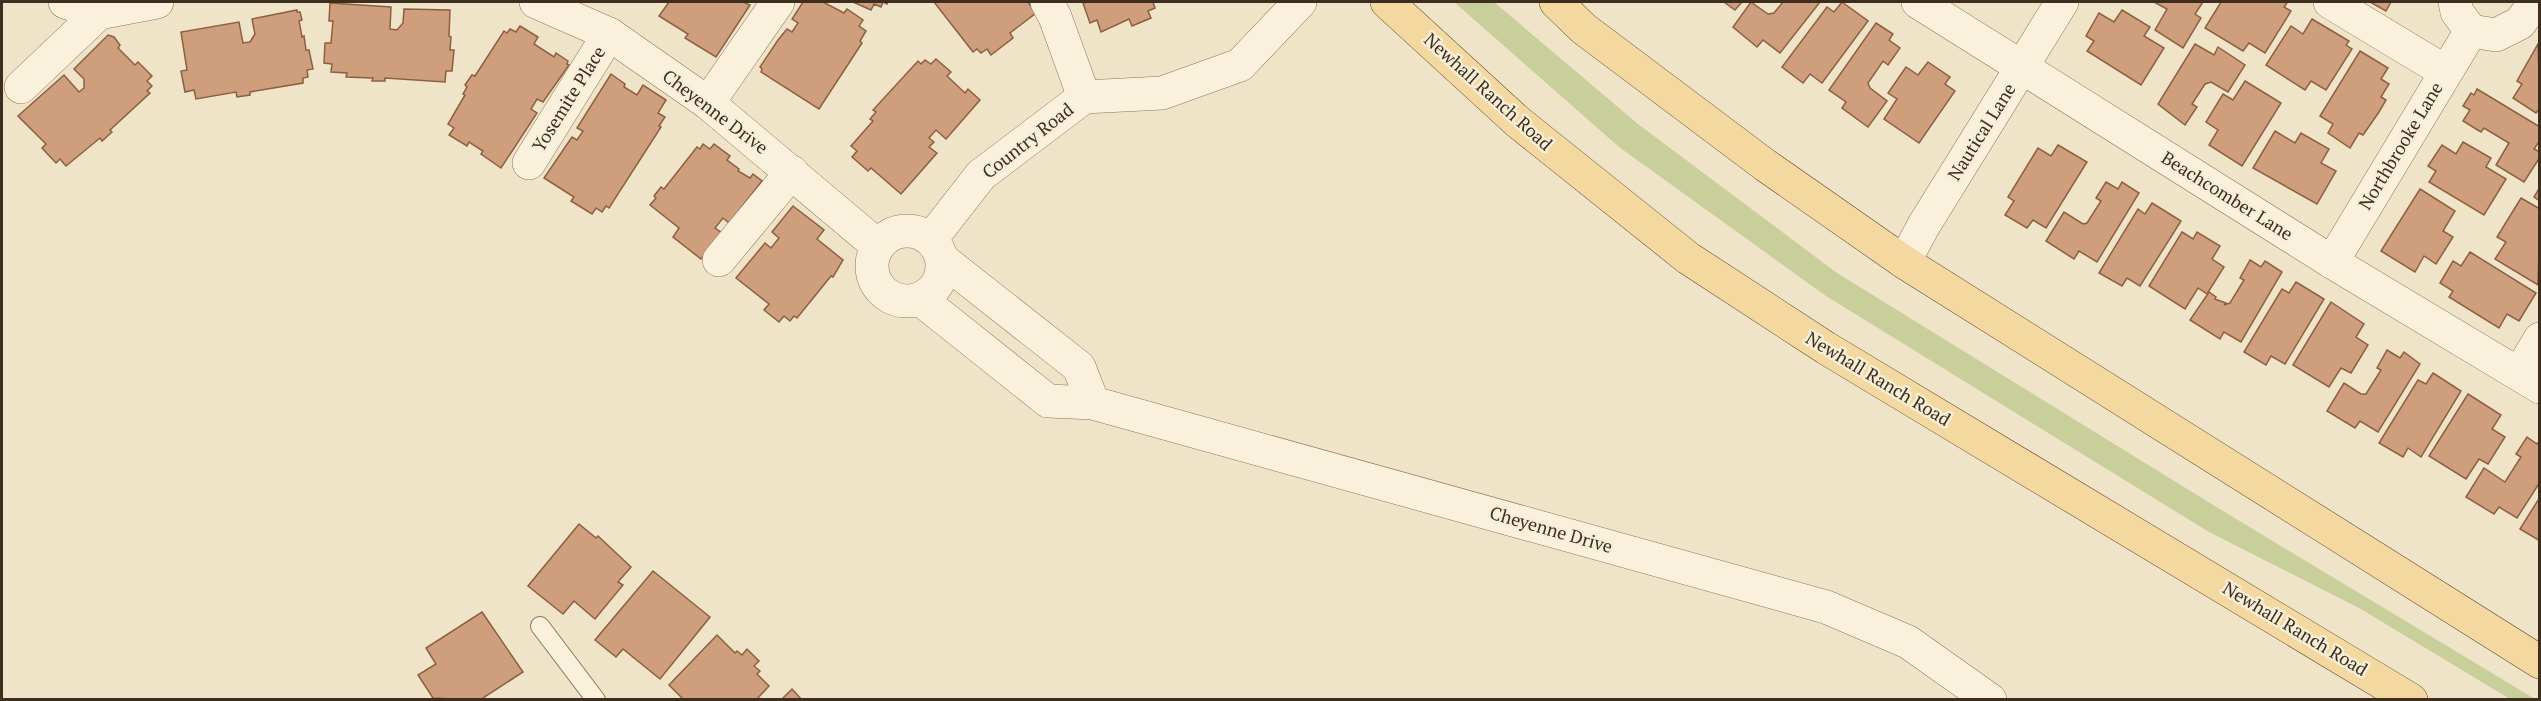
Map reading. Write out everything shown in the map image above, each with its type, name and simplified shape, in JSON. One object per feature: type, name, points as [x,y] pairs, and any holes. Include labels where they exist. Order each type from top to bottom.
[{"type":"main road","name":"Newhall Ranch Road","points":[[1387,2],[1518,122],[1688,258],[1826,348],[2411,699]]},
{"type":"main road","points":[[1556,2],[1584,29],[1765,165],[1904,262],[2540,662]]},
{"type":"street","points":[[65,2],[99,13],[157,2]]},
{"type":"street","name":"Cheyenne Drive","points":[[536,2],[609,34],[708,103],[878,246]]},
{"type":"street","points":[[708,103],[778,2]]},
{"type":"street","points":[[1047,2],[1055,16],[1084,97]]},
{"type":"street","name":"Country Road","points":[[937,250],[981,175],[1084,97],[1162,93],[1240,65],[1300,2]]},
{"type":"street","name":"Beachcomber Lane","points":[[1918,2],[2332,262],[2529,380]]},
{"type":"street","name":"Nautical Lane","points":[[1904,262],[1924,225],[2062,2]]},
{"type":"street","points":[[2330,2],[2446,72]]},
{"type":"street","points":[[2455,2],[2457,12],[2471,31],[2496,35],[2520,23],[2535,2]]},
{"type":"street","points":[[21,87],[99,13]]},
{"type":"street","name":"Northbrooke Lane","points":[[2332,262],[2471,31]]},
{"type":"street","name":"Yosemite Place","points":[[529,163],[609,34]]},
{"type":"street","points":[[719,260],[792,172]]},
{"type":"street","points":[[937,250],[943,272],[938,284],[930,293],[920,299],[898,300],[880,288],[872,267],[878,246],[885,238],[902,231],[921,233],[937,250],[1079,367],[1094,403]]},
{"type":"street","name":"Cheyenne Drive","points":[[920,299],[1048,400],[1094,403],[1826,607],[1908,642],[1990,699]]},
{"type":"street","points":[[2529,380],[2540,339]]},
{"type":"lane","points":[[540,626],[596,699]]},
{"type":"green space","points":[[1454,2],[1494,2],[1638,124],[1837,273],[2223,511],[2535,699],[2510,699],[2359,608],[2209,532],[1826,296],[1619,147]]},
{"type":"building","points":[[669,2],[743,2],[750,5],[716,57],[685,38],[688,34],[659,16]]},
{"type":"building","points":[[803,2],[823,2],[844,13],[847,9],[863,20],[859,26],[866,31],[860,41],[862,43],[819,109],[761,72],[760,67],[787,29],[792,32],[798,23],[792,19]]},
{"type":"building","points":[[853,2],[883,2],[881,7],[874,4],[871,10]]},
{"type":"building","points":[[934,2],[1028,2],[1036,13],[1010,33],[1013,38],[991,55],[987,49],[981,53],[977,49],[973,52]]},
{"type":"building","points":[[1153,2],[1155,8],[1148,11],[1151,18],[1132,26],[1129,19],[1101,32],[1097,20],[1090,23],[1083,3]]},
{"type":"building","points":[[1724,2],[1742,2],[1735,10]]},
{"type":"building","points":[[1751,2],[1768,14],[1774,13],[1783,2],[1820,2],[1780,53],[1763,40],[1757,47],[1733,27]]},
{"type":"building","points":[[1842,2],[1868,21],[1822,83],[1810,74],[1803,83],[1782,67],[1827,7],[1834,12]]},
{"type":"building","points":[[2154,2],[2203,2],[2195,14],[2201,18],[2183,48],[2155,30],[2167,9]]},
{"type":"building","points":[[2221,2],[2284,2],[2287,3],[2284,7],[2291,11],[2265,53],[2249,43],[2243,51],[2205,28]]},
{"type":"building","points":[[2370,2],[2391,2],[2386,11]]},
{"type":"building","points":[[330,3],[391,7],[390,29],[397,30],[403,23],[404,9],[450,10],[450,50],[454,50],[452,71],[446,71],[445,82],[385,78],[385,81],[372,81],[373,78],[346,77],[347,73],[331,72],[332,64],[324,63],[325,43],[331,43],[333,21],[329,21]]},
{"type":"building","points":[[297,10],[300,12],[302,37],[304,36],[306,50],[309,50],[313,69],[307,70],[308,77],[303,78],[303,83],[250,92],[250,95],[237,97],[236,92],[196,99],[194,90],[185,92],[181,71],[187,70],[181,32],[239,22],[243,43],[250,42],[255,34],[252,19]]},
{"type":"building","points":[[2122,10],[2150,27],[2144,36],[2164,48],[2141,85],[2087,51],[2094,41],[2086,36],[2099,13],[2114,22]]},
{"type":"building","points":[[2312,19],[2349,41],[2346,45],[2352,49],[2326,90],[2311,81],[2305,90],[2266,65],[2291,26],[2303,34]]},
{"type":"building","points":[[1876,23],[1893,34],[1889,40],[1900,48],[1888,65],[1883,61],[1868,83],[1870,88],[1887,101],[1868,127],[1842,108],[1846,102],[1829,90]]},
{"type":"building","points":[[520,26],[538,37],[534,44],[554,57],[556,53],[568,61],[569,65],[543,102],[537,99],[531,109],[537,113],[501,168],[481,154],[483,151],[469,142],[467,146],[449,135],[454,128],[448,124],[465,95],[463,94],[467,87],[465,85],[472,75],[475,76],[504,31],[507,33],[510,29],[516,32]]},
{"type":"building","points":[[108,35],[114,37],[120,45],[118,48],[135,65],[138,62],[152,76],[147,81],[152,86],[147,91],[150,93],[110,130],[112,132],[102,141],[100,138],[66,166],[60,159],[56,163],[42,148],[46,144],[18,116],[64,75],[79,92],[84,88],[84,79],[74,69]]},
{"type":"building","points":[[2195,44],[2214,55],[2218,47],[2245,65],[2228,92],[2211,82],[2205,84],[2192,104],[2197,107],[2185,125],[2158,104]]},
{"type":"building","points":[[2538,44],[2540,108],[2536,113],[2513,98],[2522,84],[2517,81]]},
{"type":"building","points":[[2360,51],[2388,68],[2381,79],[2389,84],[2381,97],[2386,100],[2379,112],[2363,135],[2359,133],[2350,148],[2328,133],[2333,124],[2320,116]]},
{"type":"building","points":[[936,59],[951,72],[947,76],[965,93],[968,89],[980,100],[946,139],[936,130],[929,138],[934,142],[929,147],[937,153],[901,194],[871,168],[868,171],[852,157],[857,151],[851,146],[873,121],[870,119],[876,112],[873,110],[918,61],[921,64],[925,60],[931,64]]},
{"type":"building","points":[[1928,62],[1950,77],[1945,84],[1955,91],[1919,143],[1884,119],[1897,99],[1888,93],[1906,67],[1918,75]]},
{"type":"building","points":[[611,74],[625,84],[624,87],[637,95],[643,85],[666,100],[658,113],[665,117],[659,126],[661,127],[609,208],[606,206],[602,212],[596,208],[592,214],[571,201],[574,197],[544,178],[572,137],[577,140],[583,131],[577,128]]},
{"type":"building","points":[[2245,81],[2281,103],[2242,166],[2209,145],[2218,130],[2206,122],[2223,94],[2233,100]]},
{"type":"building","points":[[2477,89],[2540,127],[2540,140],[2534,149],[2540,152],[2540,157],[2524,182],[2496,165],[2509,143],[2484,128],[2481,132],[2463,121],[2470,110],[2463,106],[2471,93],[2474,95]]},
{"type":"building","points":[[2275,131],[2295,143],[2301,133],[2329,149],[2321,163],[2336,171],[2317,204],[2253,168]]},
{"type":"building","points":[[2463,142],[2491,158],[2486,167],[2506,179],[2484,215],[2429,182],[2436,171],[2428,166],[2442,145],[2456,154]]},
{"type":"building","points":[[703,144],[710,149],[714,144],[730,156],[727,160],[739,169],[738,171],[750,178],[753,174],[762,181],[729,223],[723,218],[715,228],[722,233],[701,259],[673,237],[679,228],[650,205],[661,187],[664,189],[697,147],[700,149]]},
{"type":"building","points":[[2058,145],[2087,162],[2046,228],[2033,220],[2027,228],[2005,215],[2014,201],[2008,197],[2038,148],[2051,156]]},
{"type":"building","points":[[2106,182],[2118,189],[2122,182],[2139,193],[2097,262],[2079,251],[2074,259],[2046,241],[2064,212],[2083,224],[2087,223],[2101,201],[2096,198]]},
{"type":"building","points":[[2540,187],[2540,201],[2534,197]]},
{"type":"building","points":[[2420,189],[2455,211],[2443,231],[2453,237],[2436,264],[2424,256],[2415,272],[2381,251]]},
{"type":"building","points":[[2521,198],[2540,209],[2538,285],[2495,259],[2506,242],[2497,237]]},
{"type":"building","points":[[2152,203],[2181,221],[2140,286],[2127,278],[2122,286],[2099,273],[2138,209],[2145,214]]},
{"type":"building","points":[[793,206],[824,230],[817,239],[843,260],[833,277],[831,276],[797,318],[794,316],[790,321],[784,316],[779,322],[764,310],[769,304],[736,278],[765,243],[771,248],[779,238],[772,232]]},
{"type":"building","points":[[2182,232],[2193,239],[2197,232],[2220,246],[2212,259],[2224,267],[2207,294],[2198,288],[2185,309],[2149,286]]},
{"type":"building","points":[[2470,252],[2536,293],[2519,321],[2507,314],[2499,328],[2449,297],[2453,291],[2440,283],[2453,261],[2461,266]]},
{"type":"building","points":[[2250,260],[2261,267],[2265,261],[2282,272],[2241,342],[2224,332],[2220,339],[2190,320],[2209,292],[2216,297],[2215,299],[2226,303],[2224,305],[2230,303],[2244,280],[2240,278]]},
{"type":"building","points":[[2296,282],[2324,299],[2285,364],[2271,356],[2266,365],[2244,352],[2282,289],[2289,293]]},
{"type":"building","points":[[2331,302],[2364,324],[2356,337],[2368,345],[2351,373],[2341,368],[2329,387],[2293,365]]},
{"type":"building","points":[[2387,350],[2400,358],[2404,352],[2420,364],[2378,432],[2360,421],[2355,428],[2327,411],[2344,383],[2361,394],[2366,394],[2381,370],[2377,368]]},
{"type":"building","points":[[2433,373],[2461,391],[2421,457],[2408,448],[2403,457],[2379,443],[2418,380],[2426,384]]},
{"type":"building","points":[[2468,394],[2501,415],[2492,429],[2505,437],[2488,464],[2479,459],[2466,479],[2429,456]]},
{"type":"building","points":[[2527,437],[2537,444],[2540,440],[2540,482],[2517,518],[2499,507],[2494,514],[2466,497],[2484,468],[2505,482],[2521,457],[2516,454]]},
{"type":"building","points":[[2540,497],[2540,541],[2520,529]]},
{"type":"building","points":[[579,524],[596,538],[598,536],[631,567],[618,582],[623,585],[595,619],[574,601],[563,614],[528,586]]},
{"type":"building","points":[[653,571],[710,617],[660,679],[623,649],[616,657],[595,640]]},
{"type":"building","points":[[482,612],[523,672],[480,700],[433,698],[418,675],[436,664],[426,648]]},
{"type":"building","points":[[717,635],[735,653],[737,651],[742,655],[747,649],[759,661],[754,666],[760,671],[757,674],[769,686],[756,700],[684,700],[669,685]]},
{"type":"building","points":[[792,689],[802,700],[781,700]]}]
